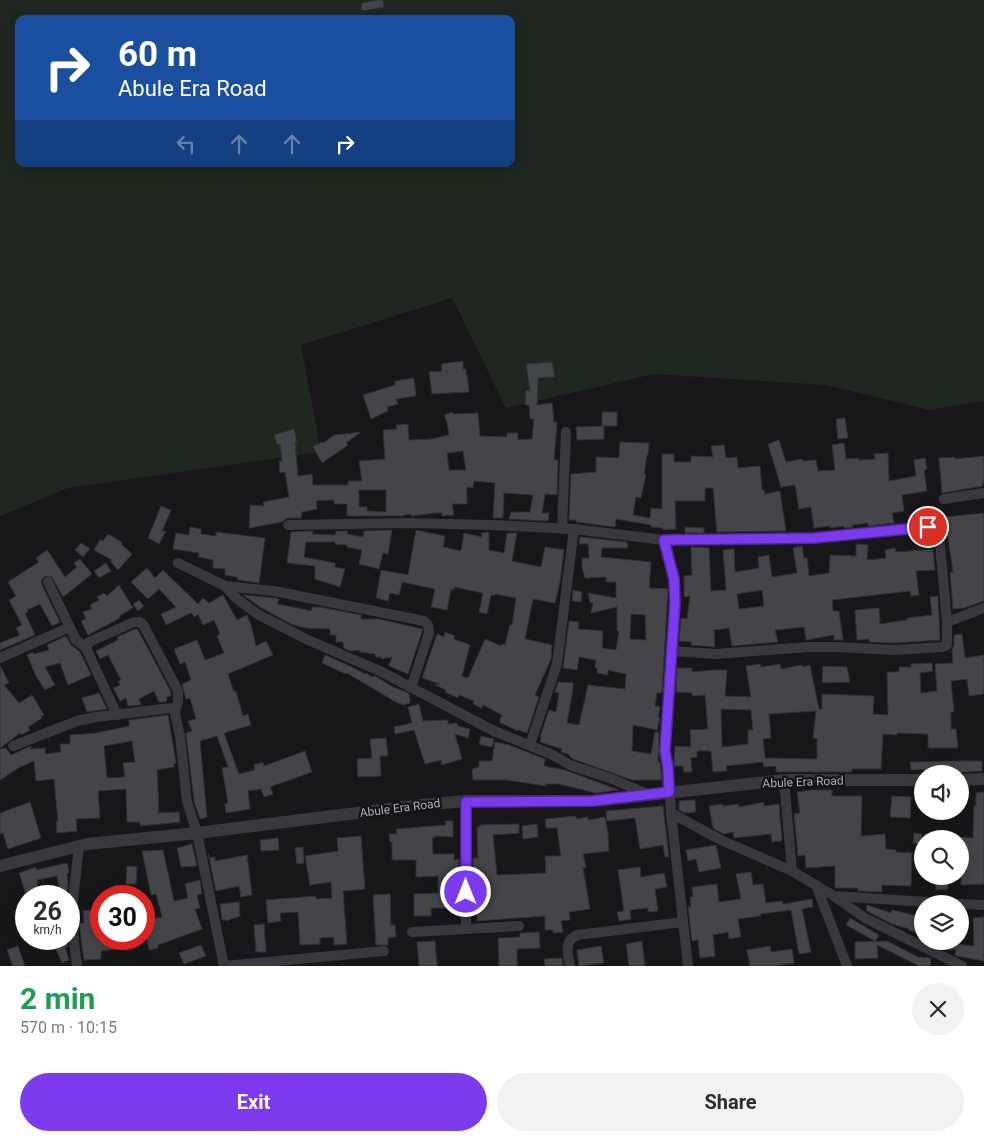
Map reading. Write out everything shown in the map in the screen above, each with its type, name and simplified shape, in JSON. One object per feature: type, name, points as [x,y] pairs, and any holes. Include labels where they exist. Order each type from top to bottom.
[{"type":"street","points":[[562,529],[566,432]]},
{"type":"street","points":[[944,499],[984,494]]},
{"type":"street","points":[[288,525],[415,523],[574,529],[664,540],[814,538],[928,527],[935,529],[939,534],[947,622],[947,645],[936,648],[895,650],[836,647],[716,654],[671,651]]},
{"type":"street","points":[[530,745],[557,664],[574,529]]},
{"type":"street","points":[[664,540],[674,579],[675,602],[665,751],[688,966]]},
{"type":"street","points":[[178,563],[225,586],[274,590],[424,621],[428,626],[429,633],[411,688]]},
{"type":"street","points":[[48,582],[76,640],[86,648],[117,715]]},
{"type":"street","points":[[225,586],[236,599],[259,616],[308,640],[380,671],[494,731],[530,745],[578,768],[612,779],[650,795]]},
{"type":"street","points":[[947,622],[984,608]]},
{"type":"street","points":[[86,648],[89,642],[134,622],[140,622],[144,626],[178,691],[178,702],[175,711],[187,802],[196,833],[224,966],[384,951]]},
{"type":"street","points":[[0,658],[70,627]]},
{"type":"street","points":[[13,746],[77,721],[171,708],[175,711]]},
{"type":"street","points":[[969,780],[984,779]]},
{"type":"street","points":[[784,780],[792,872]]},
{"type":"street","name":"Abule Era Road","points":[[0,866],[79,846],[421,805],[466,802],[593,801],[784,780],[914,780]]},
{"type":"street","points":[[466,802],[466,929]]},
{"type":"street","points":[[671,813],[720,840],[792,872],[834,896],[865,918],[962,966]]},
{"type":"street","points":[[76,966],[72,918],[79,846]]},
{"type":"street","points":[[816,885],[847,966]]},
{"type":"street","points":[[834,896],[914,901]]},
{"type":"street","points":[[969,905],[984,906]]},
{"type":"street","points":[[570,966],[567,945],[570,938],[577,935],[683,922]]},
{"type":"street","points":[[412,932],[519,926]]},
{"type":"shaded area","points":[[0,0],[984,0],[984,401],[929,410],[826,385],[654,374],[506,408],[452,298],[301,345],[321,452],[68,488],[0,516]]},
{"type":"building","points":[[383,0],[384,7],[362,11],[361,3]]},
{"type":"building","points":[[463,361],[463,369],[466,369],[469,392],[432,394],[429,372],[442,371],[441,364]]},
{"type":"building","points":[[552,362],[555,377],[538,378],[537,405],[552,403],[554,422],[557,422],[554,460],[558,460],[557,495],[545,494],[542,513],[549,513],[548,521],[509,519],[511,512],[530,512],[533,495],[504,493],[503,518],[493,518],[495,483],[474,481],[473,488],[467,487],[467,504],[452,504],[454,515],[442,516],[442,513],[435,513],[412,516],[411,514],[401,516],[347,516],[347,504],[334,504],[334,500],[316,501],[317,509],[302,512],[301,518],[287,518],[282,522],[249,528],[250,505],[264,506],[263,502],[289,497],[285,472],[280,473],[279,461],[282,461],[280,444],[277,444],[274,435],[294,429],[297,442],[295,442],[298,476],[312,474],[313,485],[348,485],[348,481],[362,481],[359,461],[385,459],[383,430],[397,429],[396,425],[408,424],[409,440],[431,439],[449,435],[444,415],[452,412],[453,414],[478,413],[480,436],[507,437],[507,433],[518,433],[518,440],[532,439],[534,419],[530,419],[529,405],[525,405],[526,390],[530,391],[526,364]],"holes":[[[463,451],[466,470],[449,470],[447,453]],[[359,490],[386,490],[386,512],[367,511],[367,507],[359,507]]]},
{"type":"building","points":[[414,378],[416,396],[396,399],[398,404],[387,407],[388,411],[371,419],[363,395],[395,385],[395,381]]},
{"type":"building","points":[[602,412],[617,412],[617,426],[602,426]]},
{"type":"building","points":[[845,418],[848,438],[838,439],[836,419]]},
{"type":"building","points":[[604,426],[604,439],[577,440],[576,427]]},
{"type":"building","points":[[361,432],[346,443],[348,445],[322,463],[313,447],[334,435]]},
{"type":"building","points":[[779,440],[786,462],[802,459],[803,461],[816,460],[818,471],[835,470],[832,445],[844,443],[846,459],[875,459],[874,454],[888,453],[889,481],[916,476],[914,460],[925,458],[927,469],[924,470],[927,491],[902,495],[904,511],[892,513],[894,523],[868,526],[868,523],[844,528],[844,526],[830,528],[830,526],[814,528],[811,507],[799,509],[795,485],[781,487],[768,444]]},
{"type":"building","points":[[620,442],[649,443],[641,498],[636,497],[633,515],[650,518],[651,508],[662,509],[662,454],[674,454],[674,462],[691,462],[691,456],[713,457],[711,446],[724,445],[726,458],[737,457],[738,468],[760,466],[762,490],[764,490],[765,494],[780,491],[786,531],[717,532],[713,488],[705,488],[705,501],[675,501],[676,529],[663,530],[663,528],[651,527],[651,525],[616,519],[615,527],[569,520],[571,474],[596,472],[596,457],[619,458]]},
{"type":"building","points":[[984,456],[983,486],[942,493],[939,458],[955,457],[955,459]]},
{"type":"building","points":[[161,506],[171,510],[162,531],[166,531],[159,544],[148,538]]},
{"type":"building","points":[[984,513],[984,601],[964,608],[953,609],[950,573],[953,572],[945,517]]},
{"type":"building","points":[[190,527],[201,529],[201,534],[216,536],[216,532],[265,538],[259,583],[238,580],[237,577],[225,575],[225,569],[213,568],[213,560],[199,557],[199,553],[173,549],[176,533],[189,535]]},
{"type":"building","points":[[685,527],[704,528],[704,533],[685,533]]},
{"type":"building","points":[[392,530],[388,554],[383,553],[379,569],[359,564],[362,550],[347,547],[347,545],[335,544],[335,542],[306,542],[304,557],[335,563],[335,567],[345,569],[340,587],[315,579],[315,566],[287,563],[291,532],[313,531],[312,534],[335,535],[336,531],[348,531],[347,534],[363,537],[364,531]]},
{"type":"building","points":[[416,530],[445,536],[443,547],[461,551],[464,533],[482,537],[481,533],[489,532],[489,550],[504,553],[507,533],[517,533],[512,561],[541,567],[545,547],[564,550],[555,603],[533,599],[525,639],[552,645],[551,659],[535,695],[539,697],[527,733],[499,722],[502,715],[483,705],[482,708],[473,704],[474,701],[459,695],[458,698],[435,685],[440,684],[422,678],[437,634],[444,637],[445,632],[455,636],[454,639],[470,645],[462,676],[468,678],[485,639],[501,646],[502,644],[505,645],[510,625],[512,625],[516,598],[491,595],[487,614],[479,612],[483,593],[454,587],[454,590],[451,589],[447,610],[431,607],[435,589],[402,582],[399,595],[390,593],[388,601],[376,598],[381,570],[408,575]]},
{"type":"building","points":[[108,534],[122,542],[121,544],[132,554],[118,570],[110,561],[112,560],[94,550],[100,540],[103,541]]},
{"type":"building","points":[[580,537],[627,542],[628,548],[602,548],[601,557],[651,562],[649,588],[668,589],[662,693],[657,693],[655,706],[660,707],[658,717],[660,718],[657,730],[633,725],[632,751],[651,754],[655,732],[659,732],[658,762],[660,762],[662,780],[632,780],[573,759],[568,754],[561,752],[562,749],[540,742],[549,710],[556,712],[559,693],[555,692],[558,682],[573,683],[567,723],[579,725],[588,685],[625,689],[626,674],[608,670],[608,675],[597,673],[597,668],[595,668],[596,660],[579,657],[577,670],[563,668],[569,621],[579,622],[578,629],[603,631],[602,648],[616,650],[619,631],[617,631],[617,607],[591,613],[593,603],[590,603],[588,593],[616,598],[616,582],[606,582],[606,577],[585,578],[582,558],[589,558],[588,544],[579,544]],"holes":[[[631,614],[645,615],[646,640],[630,639]]]},
{"type":"building","points":[[81,543],[90,549],[83,557],[75,550]]},
{"type":"building","points":[[856,544],[868,545],[867,560],[886,558],[885,550],[895,548],[896,552],[933,549],[935,570],[916,571],[919,595],[911,596],[910,591],[832,600],[833,611],[839,611],[843,640],[834,640],[834,635],[806,640],[804,627],[775,630],[778,642],[732,646],[729,628],[714,630],[715,647],[691,645],[692,642],[679,641],[681,618],[687,619],[690,596],[684,597],[684,576],[692,575],[691,547],[709,548],[711,591],[726,590],[723,550],[734,549],[735,572],[759,568],[758,557],[769,555],[772,577],[797,573],[793,548],[802,546],[804,558],[807,558],[809,576],[829,573],[830,555],[856,556]],"holes":[[[762,590],[764,606],[739,609],[737,594]]]},
{"type":"building","points":[[47,550],[65,577],[77,567],[74,563],[80,559],[92,574],[63,597],[52,577],[45,576],[41,581],[42,585],[60,622],[52,626],[40,604],[27,610],[28,612],[25,613],[35,635],[0,650],[0,643],[20,635],[16,628],[22,625],[9,600],[16,596],[8,582],[39,562],[36,558]]},
{"type":"building","points":[[106,563],[111,571],[99,578],[94,571]]},
{"type":"building","points":[[147,568],[155,578],[163,570],[198,604],[203,598],[209,603],[223,595],[237,620],[247,615],[256,646],[266,641],[273,655],[228,674],[234,692],[236,691],[243,716],[248,714],[251,725],[224,733],[239,774],[255,770],[254,765],[263,762],[264,766],[305,751],[312,772],[270,787],[273,794],[264,797],[261,789],[248,791],[250,809],[226,813],[225,804],[228,803],[222,768],[228,767],[217,736],[200,741],[207,817],[200,819],[194,801],[186,733],[192,731],[188,721],[196,719],[190,698],[186,699],[182,684],[191,680],[185,662],[180,664],[174,649],[197,640],[205,660],[224,653],[217,636],[220,634],[214,620],[203,625],[198,614],[195,617],[191,613],[166,625],[161,614],[176,607],[159,589],[148,599],[131,582]]},
{"type":"building","points":[[119,585],[133,608],[119,616],[120,618],[88,635],[81,621],[86,619],[83,612],[92,609],[90,605],[99,600],[97,597],[104,593],[107,596]]},
{"type":"building","points":[[573,590],[582,592],[581,602],[572,601]]},
{"type":"building","points":[[243,595],[276,598],[279,599],[277,604],[312,611],[312,607],[320,607],[361,615],[361,619],[379,619],[422,629],[408,674],[389,666],[392,657],[381,659],[381,657],[376,657],[375,654],[359,652],[360,650],[350,651],[344,648],[343,642],[336,642],[336,635],[330,635],[330,629],[305,628],[291,624]]},
{"type":"building","points":[[938,596],[940,640],[895,643],[869,642],[869,639],[857,640],[855,610],[879,608],[880,624],[907,620],[907,618],[932,615],[930,597]]},
{"type":"building","points":[[139,600],[144,606],[138,611],[133,604]]},
{"type":"building","points":[[135,629],[138,630],[171,692],[171,696],[167,697],[166,702],[159,702],[154,691],[139,699],[141,705],[128,706],[126,698],[120,701],[113,688],[120,685],[118,682],[121,680],[108,655],[100,659],[96,651],[118,640],[117,637]]},
{"type":"building","points":[[962,634],[965,658],[984,655],[984,694],[969,696],[967,679],[951,681],[954,712],[951,712],[951,729],[956,729],[958,748],[928,748],[928,734],[897,733],[897,735],[883,734],[881,769],[852,769],[852,772],[776,772],[776,766],[764,767],[763,762],[726,766],[727,771],[713,772],[711,751],[697,751],[697,757],[691,758],[692,772],[684,772],[683,766],[674,766],[675,746],[691,747],[690,730],[708,729],[705,695],[692,696],[692,693],[676,692],[677,668],[692,668],[692,672],[727,670],[725,696],[751,697],[746,666],[760,664],[761,667],[780,664],[781,669],[810,665],[819,709],[822,709],[822,694],[874,696],[873,714],[888,715],[887,672],[899,672],[899,667],[911,667],[911,664],[932,663],[933,671],[920,673],[921,693],[937,691],[935,664],[953,663],[954,635]],"holes":[[[721,709],[751,710],[753,730],[748,730],[748,744],[722,747]],[[816,711],[813,738],[817,739],[817,759],[765,758],[763,739],[771,738],[769,714]]]},
{"type":"building","points":[[66,636],[71,645],[80,652],[91,675],[68,685],[60,663],[45,667],[55,685],[45,690],[36,676],[27,655],[33,652],[34,654],[49,650],[47,645]]},
{"type":"building","points":[[325,655],[372,677],[375,676],[393,687],[406,692],[409,694],[410,703],[403,705],[394,701],[347,673],[322,663]]},
{"type":"building","points":[[0,665],[9,683],[4,685],[19,703],[32,695],[44,715],[28,727],[30,730],[21,735],[20,733],[0,748]]},
{"type":"building","points":[[823,666],[847,667],[850,682],[822,683]]},
{"type":"building","points":[[99,693],[107,709],[87,712],[82,698]]},
{"type":"building","points":[[419,704],[423,721],[448,720],[448,724],[457,723],[458,726],[470,729],[468,738],[455,734],[462,759],[442,765],[441,760],[425,764],[414,730],[395,734],[394,727],[412,723],[408,707]]},
{"type":"building","points":[[168,715],[176,763],[174,767],[157,770],[159,813],[179,812],[180,822],[140,826],[140,822],[127,822],[126,789],[98,791],[100,818],[76,819],[77,831],[57,833],[56,821],[58,821],[54,779],[36,781],[34,761],[20,767],[0,780],[0,749],[6,748],[11,755],[31,746],[31,749],[45,748],[45,754],[61,752],[60,744],[70,744],[70,735],[96,733],[129,726],[129,720]],"holes":[[[132,741],[135,762],[123,763],[125,777],[107,778],[104,746]]]},
{"type":"building","points":[[481,736],[494,739],[492,747],[479,744]]},
{"type":"building","points":[[386,738],[388,756],[380,756],[381,776],[358,777],[357,759],[372,758],[370,739]]},
{"type":"building","points":[[495,742],[509,745],[545,759],[544,766],[565,770],[619,790],[596,793],[559,784],[546,784],[546,786],[506,780],[473,780],[472,769],[479,767],[479,761],[492,761]]},
{"type":"building","points":[[982,761],[982,771],[969,772],[969,765],[914,765],[914,770],[911,770],[910,762]]},
{"type":"building","points":[[832,790],[832,796],[862,796],[861,836],[885,834],[886,849],[912,853],[911,886],[882,885],[882,892],[858,891],[858,888],[835,888],[835,866],[806,868],[805,855],[798,856],[794,814],[800,813],[797,792]]},
{"type":"building","points":[[984,792],[984,884],[969,885],[969,838],[973,838],[976,793]]},
{"type":"building","points":[[892,796],[911,797],[910,818],[890,817]]},
{"type":"building","points":[[695,800],[696,812],[685,813],[679,810],[679,801]]},
{"type":"building","points":[[30,802],[41,838],[8,849],[3,833],[0,834],[0,813]]},
{"type":"building","points":[[764,802],[764,806],[779,804],[782,841],[772,842],[771,834],[734,838],[733,832],[724,834],[713,828],[709,806],[739,804],[739,807]]},
{"type":"building","points":[[663,806],[669,857],[665,857],[663,845],[640,849],[635,818],[607,821],[606,811]]},
{"type":"building","points":[[576,816],[576,819],[588,817],[588,820],[605,817],[608,833],[609,851],[583,854],[586,867],[583,868],[590,909],[569,912],[570,920],[561,921],[563,932],[553,933],[553,930],[545,930],[545,916],[477,921],[476,874],[474,874],[473,858],[478,858],[477,827],[480,827],[480,825],[519,824],[519,833],[493,835],[497,875],[546,873],[545,856],[561,856],[557,828],[546,828],[545,819]]},
{"type":"building","points":[[445,821],[453,821],[453,837],[435,836],[435,838],[432,838],[433,854],[454,854],[454,860],[459,859],[459,904],[451,904],[451,908],[431,908],[431,916],[414,916],[414,894],[438,893],[438,876],[416,877],[416,860],[392,860],[392,842],[390,842],[389,834],[397,834],[396,829],[446,825]]},
{"type":"building","points":[[537,824],[538,837],[523,839],[522,826]]},
{"type":"building","points":[[361,836],[365,889],[343,891],[347,944],[334,945],[334,937],[320,938],[320,944],[300,945],[298,912],[280,913],[281,921],[268,923],[266,900],[316,896],[316,899],[332,898],[331,882],[310,885],[305,856],[338,851],[337,838]]},
{"type":"building","points":[[278,838],[279,850],[261,851],[260,840]]},
{"type":"building","points":[[192,844],[197,866],[181,867],[177,848]]},
{"type":"building","points":[[716,845],[721,868],[699,872],[696,859],[688,861],[686,850]]},
{"type":"building","points":[[303,847],[304,863],[297,864],[295,848]]},
{"type":"building","points":[[163,850],[174,901],[188,898],[185,884],[200,880],[202,894],[197,895],[200,908],[195,909],[202,929],[158,945],[158,948],[155,949],[155,918],[162,917],[155,894],[155,885],[149,885],[142,851]]},
{"type":"building","points":[[208,853],[210,858],[215,857],[215,861],[247,855],[252,895],[241,897],[239,886],[216,891]]},
{"type":"building","points":[[67,863],[69,872],[67,874],[68,885],[58,885],[57,876],[37,880],[38,885],[23,885],[19,873],[36,867],[36,870]]},
{"type":"building","points":[[127,866],[137,867],[136,884],[126,884]]},
{"type":"building","points":[[640,867],[641,877],[664,873],[667,887],[655,889],[658,911],[648,912],[648,908],[630,910],[631,919],[619,921],[617,912],[624,911],[618,870]]},
{"type":"building","points":[[751,872],[753,885],[763,884],[766,903],[782,901],[783,904],[812,899],[813,907],[802,909],[811,952],[799,954],[791,910],[738,919],[741,937],[729,939],[728,932],[713,935],[715,956],[700,958],[698,940],[692,941],[688,907],[691,907],[690,897],[693,897],[692,887],[717,884],[719,902],[741,899],[736,874]]},
{"type":"building","points":[[936,885],[948,885],[948,889],[936,890]]},
{"type":"building","points":[[390,894],[391,925],[395,925],[396,937],[388,938],[388,945],[376,945],[373,895]]},
{"type":"building","points":[[239,902],[240,916],[226,921],[222,920],[220,904]]},
{"type":"building","points":[[867,905],[891,913],[892,910],[914,915],[914,932],[892,924],[866,910]]},
{"type":"building","points":[[90,910],[90,950],[109,950],[101,951],[101,959],[84,960],[80,931],[80,924],[84,923],[83,911]]},
{"type":"building","points":[[984,917],[984,961],[955,955],[956,950],[969,950],[969,945],[974,946],[973,918]]},
{"type":"building","points":[[850,918],[879,935],[875,941],[846,925]]},
{"type":"building","points":[[264,924],[266,952],[256,952],[254,925]]},
{"type":"building","points":[[539,932],[540,948],[517,949],[517,966],[499,966],[498,938],[520,937],[520,933]]},
{"type":"building","points":[[435,941],[437,966],[419,966],[417,942]]},
{"type":"building","points":[[642,941],[645,966],[629,966],[626,944]]},
{"type":"building","points":[[887,941],[918,957],[931,958],[930,966],[919,966],[877,945],[878,958],[855,959],[855,942]]},
{"type":"building","points":[[201,945],[206,956],[184,964],[179,953]]},
{"type":"building","points":[[601,946],[604,963],[579,966],[577,950]]},
{"type":"building","points":[[770,946],[771,952],[792,949],[794,963],[774,966],[750,966],[747,950]]},
{"type":"building","points":[[15,947],[15,950],[19,950],[25,966],[13,966],[7,950]]},
{"type":"building","points":[[56,950],[66,950],[69,960],[62,963]]},
{"type":"building","points":[[562,958],[563,966],[545,966],[544,959]]},
{"type":"route","points":[[466,892],[466,802],[593,801],[669,792],[665,751],[675,602],[674,579],[664,540],[814,538],[928,527]]}]
